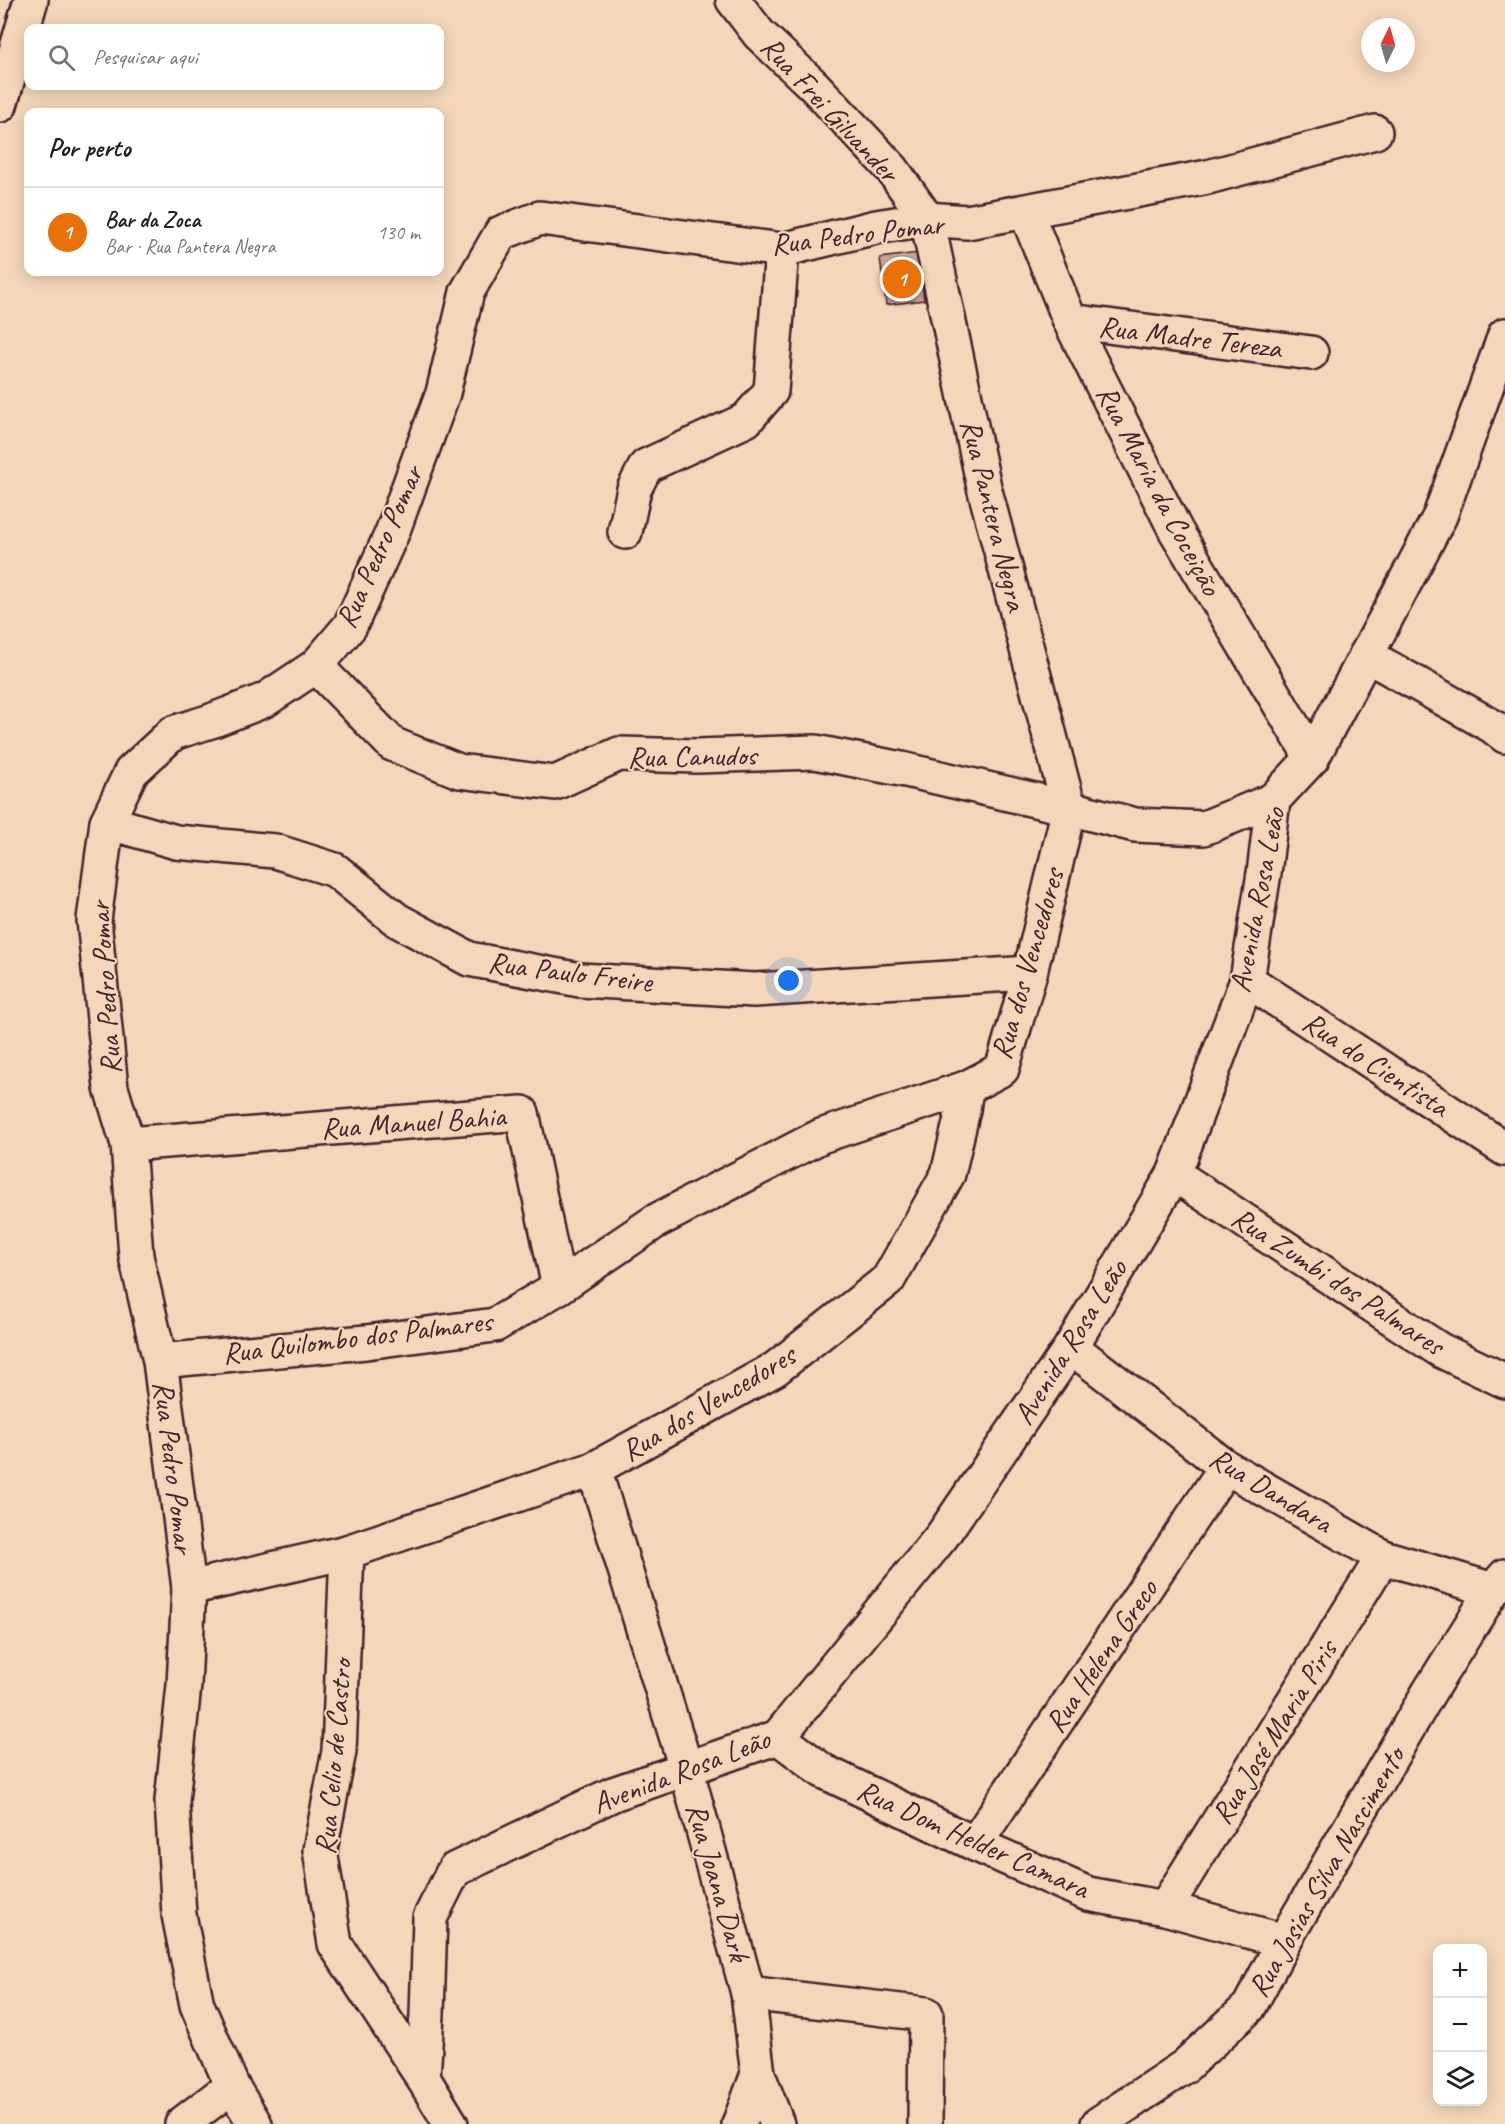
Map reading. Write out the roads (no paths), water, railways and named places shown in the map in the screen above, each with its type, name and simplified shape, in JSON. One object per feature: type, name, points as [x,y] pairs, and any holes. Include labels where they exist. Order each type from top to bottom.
[{"type":"street","points":[[0,105],[31,0]]},
{"type":"street","name":"Rua Frei Gilvander","points":[[733,0],[759,34],[814,86],[892,169],[927,219]]},
{"type":"street","name":"Rua Pedro Pomar","points":[[255,2124],[232,2086],[197,2005],[179,1915],[172,1801],[184,1685],[189,1588],[160,1361],[136,1256],[128,1144],[111,1088],[94,920],[107,822],[131,772],[173,733],[265,700],[316,666],[350,626],[392,533],[443,393],[467,292],[501,233],[540,218],[782,249],[876,227],[927,219],[967,222],[1208,177],[1375,132]]},
{"type":"street","name":"Rua Maria da Coceição","points":[[1026,212],[1070,321],[1176,531],[1312,758]]},
{"type":"street","name":"Rua Pantera Negra","points":[[927,219],[984,487],[1069,808]]},
{"type":"street","points":[[625,532],[634,489],[646,466],[746,420],[771,391],[782,249]]},
{"type":"street","name":"Rua Madre Tereza","points":[[1070,321],[1311,353]]},
{"type":"street","name":"Avenida Rosa Leão","points":[[423,2078],[430,1918],[454,1870],[613,1794],[778,1737],[942,1536],[1071,1347],[1174,1174],[1247,980],[1273,800],[1312,758],[1440,516],[1505,335]]},
{"type":"street","points":[[1366,656],[1492,726],[1505,736]]},
{"type":"street","name":"Rua Canudos","points":[[316,666],[392,744],[459,771],[555,783],[620,754],[698,756],[815,752],[906,770],[1069,808]]},
{"type":"street","points":[[1069,808],[1135,825],[1204,828],[1273,800]]},
{"type":"street","name":"Rua dos Vencedores","points":[[189,1588],[347,1552],[594,1469],[775,1369],[888,1280],[948,1174],[966,1088],[1002,1069],[1030,973],[1069,808]]},
{"type":"street","name":"Rua Paulo Freire","points":[[107,822],[176,842],[275,851],[335,870],[397,920],[469,959],[580,980],[754,990],[1030,973]]},
{"type":"street","name":"Rua do Cientista","points":[[1247,980],[1505,1149]]},
{"type":"street","name":"Rua Quilombo dos Palmares","points":[[160,1361],[366,1342],[495,1325],[559,1287],[656,1221],[821,1136],[966,1088]]},
{"type":"street","name":"Rua Manuel Bahia","points":[[128,1144],[522,1113],[559,1287]]},
{"type":"street","name":"Rua Zumbi dos Palmares","points":[[1174,1174],[1440,1350],[1505,1381]]},
{"type":"street","name":"Rua Dandara","points":[[1071,1347],[1226,1467],[1383,1557],[1499,1583]]},
{"type":"street","name":"Rua Helena Greco","points":[[975,1844],[1226,1467]]},
{"type":"street","name":"Rua Joana Dark","points":[[594,1469],[686,1768],[748,1994],[758,2074],[739,2124]]},
{"type":"street","name":"Rua Celio de Castro","points":[[347,1552],[339,1751],[320,1850],[335,1944],[423,2078]]},
{"type":"street","name":"Rua José Maria Piris","points":[[1165,1908],[1383,1557]]},
{"type":"street","name":"Rua Josias Silva Nascimento","points":[[1098,2124],[1185,2066],[1249,2007],[1284,1941],[1423,1703],[1499,1583]]},
{"type":"street","name":"Rua Dom Helder Camara","points":[[778,1737],[823,1771],[975,1844],[1088,1894],[1165,1908],[1284,1941]]},
{"type":"street","points":[[748,1994],[926,2014],[925,2124]]},
{"type":"street","points":[[758,2074],[777,2124]]},
{"type":"street","points":[[423,2078],[451,2124]]},
{"type":"street","points":[[182,2124],[232,2086]]},
{"type":"place","name":"Bar da Zoca","points":[[902,279]]}]
